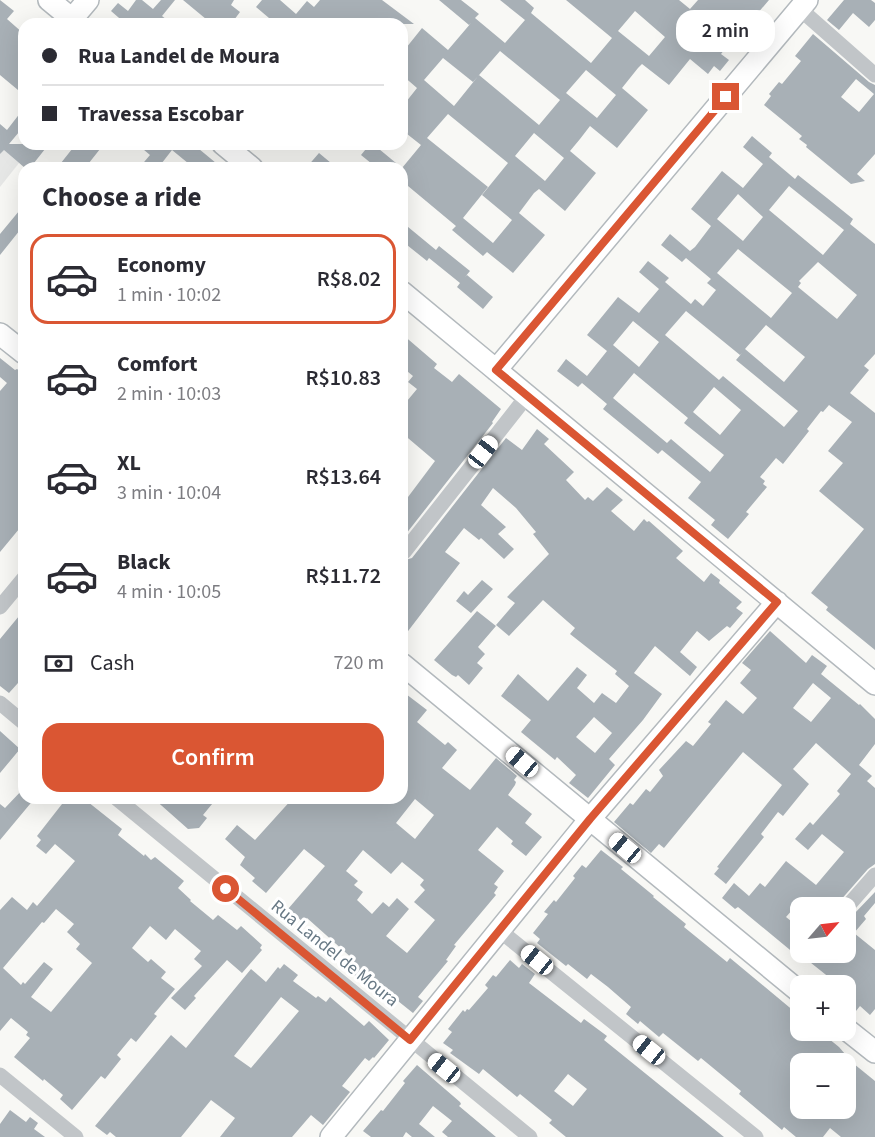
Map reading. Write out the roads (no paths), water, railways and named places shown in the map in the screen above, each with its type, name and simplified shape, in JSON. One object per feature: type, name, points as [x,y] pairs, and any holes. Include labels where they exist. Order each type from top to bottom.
[{"type":"street","points":[[49,0],[70,18]]},
{"type":"street","points":[[77,18],[88,0]]},
{"type":"street","points":[[496,370],[803,4],[875,75]]},
{"type":"street","points":[[230,150],[245,162]]},
{"type":"street","points":[[408,297],[875,684]]},
{"type":"street","points":[[0,334],[18,348]]},
{"type":"street","points":[[408,547],[527,396]]},
{"type":"street","points":[[0,607],[18,585]]},
{"type":"street","points":[[331,1137],[590,819],[777,602]]},
{"type":"street","points":[[408,669],[790,984]]},
{"type":"street","points":[[0,703],[18,718]]},
{"type":"street","name":"Rua Landel de Moura","points":[[123,804],[530,1137]]},
{"type":"street","points":[[855,897],[875,874]]},
{"type":"street","points":[[499,930],[756,1137]]},
{"type":"street","points":[[856,1037],[875,1052]]},
{"type":"street","points":[[0,1076],[76,1137]]}]
